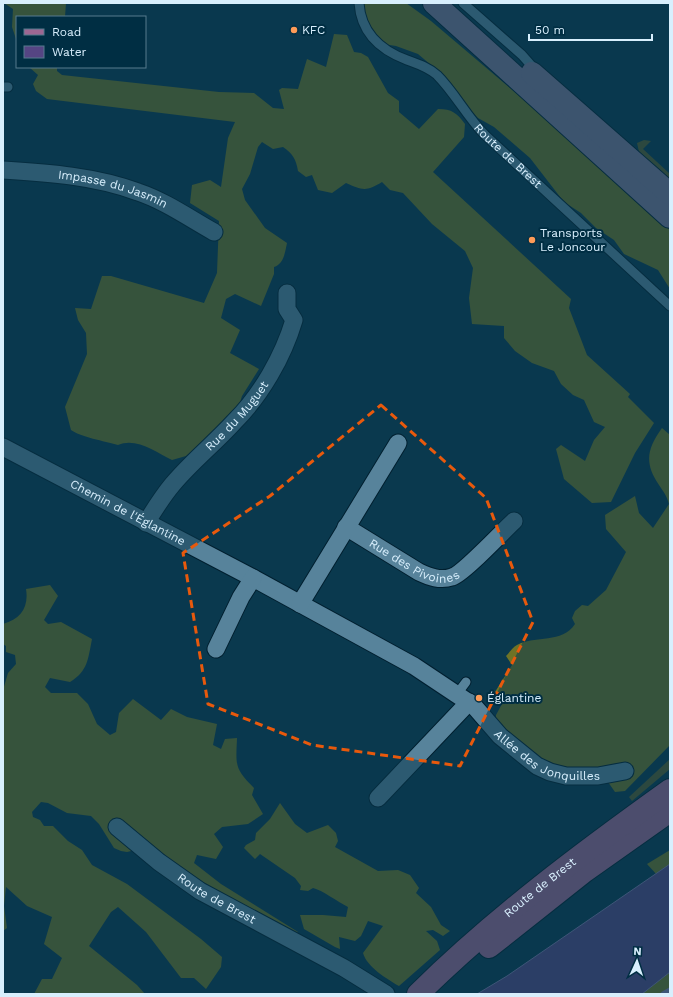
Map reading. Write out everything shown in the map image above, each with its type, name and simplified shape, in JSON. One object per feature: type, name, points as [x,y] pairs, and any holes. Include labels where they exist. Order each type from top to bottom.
[{"type":"main road","points":[[434,3],[670,217]]},
{"type":"main road","points":[[451,3],[670,194]]},
{"type":"main road","name":"Route de Brest","points":[[418,994],[481,935],[545,882],[670,790]]},
{"type":"main road","name":"Route de Brest","points":[[431,994],[554,896],[617,848],[670,811]]},
{"type":"main road","name":"Route de Brest","points":[[554,896],[670,823]]},
{"type":"street","name":"Impasse du Jasmin","points":[[3,170],[77,176],[121,186],[140,192],[169,206],[214,232]]},
{"type":"street","name":"Rue du Muguet","points":[[146,523],[172,485],[193,462],[236,421],[266,380],[280,355],[294,320],[287,309],[287,293]]},
{"type":"street","points":[[300,604],[398,443]]},
{"type":"street","name":"Chemin de l'Églantine","points":[[3,447],[253,578],[414,666],[468,698]]},
{"type":"street","name":"Rue des Pivoines","points":[[346,527],[419,572],[431,577],[443,578],[453,577],[514,520]]},
{"type":"street","points":[[216,649],[241,597],[253,578]]},
{"type":"street","points":[[378,798],[468,698]]},
{"type":"street","name":"Allée des Jonquilles","points":[[468,698],[500,736],[537,766],[550,772],[566,776],[580,777],[612,775],[625,771]]},
{"type":"street","name":"Route de Brest","points":[[117,827],[159,862],[200,891],[344,968],[386,994]]},
{"type":"lane","name":"Route de Brest","points":[[359,3],[364,24],[372,39],[387,51],[420,64],[437,75],[475,124],[486,135],[670,306]]},
{"type":"lane","points":[[463,3],[522,55],[549,87]]},
{"type":"highlighted area","points":[[381,405],[486,498],[533,622],[460,766],[312,745],[208,704],[183,553],[270,496]]},
{"type":"green space","points":[[4,3],[66,3],[65,16],[16,16],[16,39],[12,27],[13,9]]},
{"type":"green space","points":[[361,3],[406,3],[431,21],[549,121],[661,221],[670,230],[670,289],[658,270],[624,254],[614,240],[596,228],[581,213],[564,202],[530,158],[494,127],[478,118],[464,105],[431,65],[418,54],[396,46],[383,44],[369,28]]},
{"type":"green space","points":[[334,34],[347,35],[354,52],[361,53],[368,57],[388,93],[399,101],[399,112],[419,129],[438,109],[451,111],[457,114],[465,124],[464,137],[433,172],[571,299],[569,308],[587,355],[630,394],[628,397],[654,423],[635,453],[611,502],[592,503],[564,479],[556,449],[561,445],[585,461],[594,440],[605,427],[594,422],[584,400],[573,395],[561,384],[554,371],[532,363],[515,351],[504,338],[504,326],[472,324],[469,298],[473,268],[465,251],[432,224],[403,193],[390,190],[382,182],[368,189],[356,187],[346,183],[332,193],[318,190],[312,175],[306,177],[298,171],[294,157],[283,147],[273,149],[262,142],[258,147],[250,174],[242,189],[245,200],[265,228],[287,243],[282,260],[274,267],[274,274],[261,306],[235,294],[226,299],[221,318],[240,330],[230,353],[259,369],[242,396],[238,408],[213,434],[186,456],[172,460],[146,446],[132,443],[118,445],[87,437],[71,430],[65,407],[87,354],[86,333],[78,320],[75,308],[91,309],[102,276],[111,276],[204,303],[217,273],[219,221],[190,203],[192,185],[210,180],[221,187],[228,138],[235,122],[47,99],[36,91],[33,84],[38,75],[30,68],[57,68],[57,71],[62,75],[219,92],[254,93],[273,108],[284,109],[279,90],[282,88],[298,89],[307,59],[326,67]]},
{"type":"green space","points":[[644,140],[651,141],[643,149],[670,174],[670,182],[640,156],[637,143]]},
{"type":"green space","points":[[662,428],[670,435],[670,745],[625,791],[615,792],[608,782],[551,769],[495,725],[496,715],[503,702],[495,692],[512,665],[506,656],[514,647],[532,640],[556,637],[570,630],[575,624],[572,618],[575,611],[582,605],[588,606],[606,590],[626,552],[606,529],[605,515],[635,496],[639,513],[653,528],[669,504],[665,494],[654,477],[649,463],[649,456],[653,443]]},
{"type":"green space","points":[[50,585],[58,596],[44,620],[48,624],[61,622],[92,639],[84,669],[70,682],[50,678],[45,687],[51,693],[77,693],[88,704],[97,724],[110,735],[116,732],[119,713],[133,699],[161,720],[171,709],[187,717],[217,724],[213,745],[221,749],[225,739],[237,738],[236,754],[238,766],[243,776],[254,788],[252,795],[263,814],[248,824],[222,827],[214,834],[223,847],[216,859],[197,855],[194,863],[221,884],[298,932],[291,939],[144,848],[127,852],[114,848],[99,824],[91,816],[67,813],[48,803],[41,802],[32,812],[33,817],[40,820],[44,826],[53,826],[68,841],[82,850],[92,865],[127,884],[201,939],[222,957],[221,967],[206,989],[194,978],[181,978],[146,932],[118,907],[111,912],[89,946],[137,985],[145,994],[34,994],[42,979],[52,979],[62,958],[44,944],[52,917],[27,906],[6,887],[4,906],[7,928],[3,931],[3,690],[8,673],[16,664],[15,655],[6,652],[6,646],[3,644],[3,624],[15,619],[25,607],[27,595],[26,589]]},
{"type":"green space","points":[[670,759],[670,769],[632,801],[629,797]]},
{"type":"green space","points":[[280,803],[295,824],[307,833],[328,825],[336,833],[338,841],[335,847],[378,871],[398,870],[410,875],[419,888],[416,893],[431,907],[441,925],[450,931],[443,936],[433,930],[426,931],[437,941],[440,950],[399,986],[373,968],[363,953],[383,926],[368,921],[361,936],[355,941],[339,937],[340,949],[335,947],[304,929],[300,915],[346,917],[348,907],[317,889],[313,888],[308,891],[300,890],[301,886],[295,878],[260,854],[255,859],[244,848],[246,845],[255,840],[256,833],[270,819]]},
{"type":"green space","points":[[670,850],[670,871],[658,876],[647,864]]},
{"type":"green space","points":[[670,971],[670,994],[641,994]]},
{"type":"water","points":[[670,864],[670,972],[642,994],[477,994],[507,976]]},
{"type":"waterway","points":[[663,994],[670,990]]},
{"type":"place","name":"KFC","points":[[294,30]]},
{"type":"place","name":"Transports Le Joncour","points":[[532,240]]},
{"type":"place","name":"Églantine","points":[[479,698]]}]
